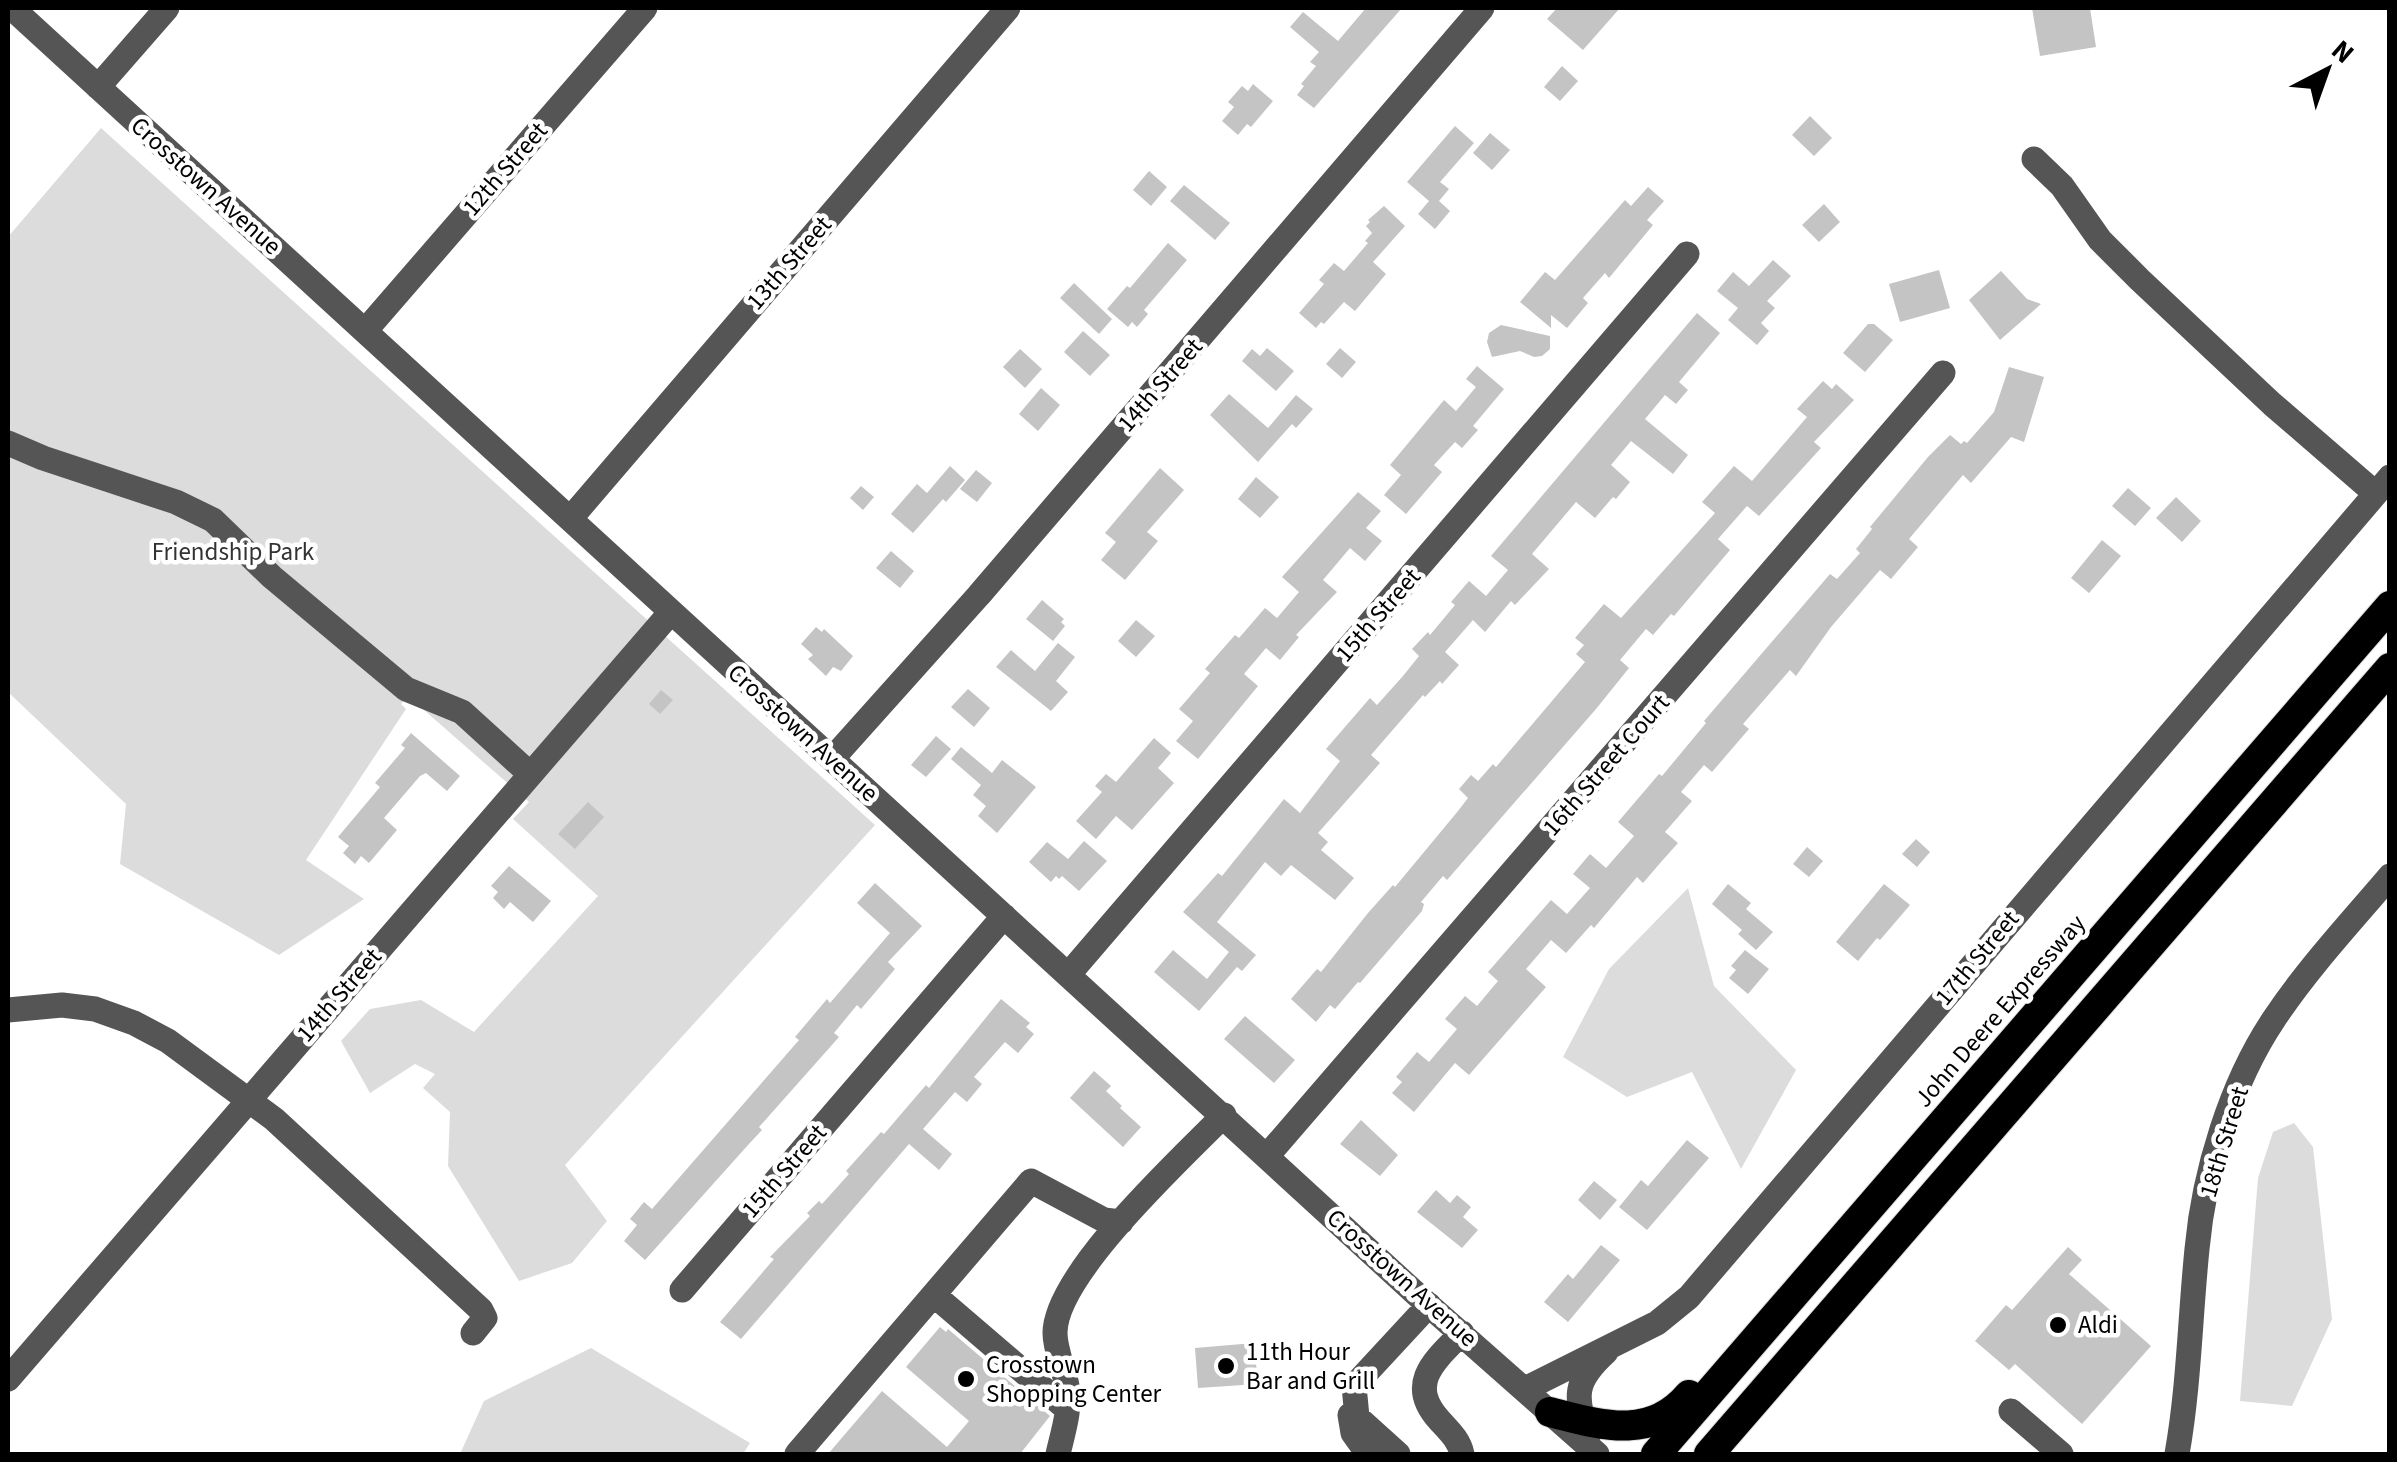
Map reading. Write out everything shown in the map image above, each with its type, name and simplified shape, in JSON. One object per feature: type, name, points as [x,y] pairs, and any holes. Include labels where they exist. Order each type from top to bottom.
[{"type":"highway","name":"John Deere Expressway","points":[[1656,1454],[2390,606]]},
{"type":"highway","points":[[1709,1454],[2390,668]]},
{"type":"highway","points":[[1536,1399],[1583,1420],[1626,1425],[1668,1416],[1786,1282],[1904,1168]]},
{"type":"street","name":"Crosstown Avenue","points":[[12,8],[1536,1399],[1588,1453]]},
{"type":"street","points":[[98,87],[167,8]]},
{"type":"street","name":"12th Street","points":[[365,332],[644,8]]},
{"type":"street","name":"13th Street","points":[[570,519],[1008,8]]},
{"type":"street","name":"14th Street","points":[[832,759],[1095,461],[1482,8]]},
{"type":"street","points":[[2034,159],[2062,186],[2100,240],[2272,404],[2382,485]]},
{"type":"street","name":"15th Street","points":[[1068,975],[1687,254]]},
{"type":"street","name":"16th Street Court","points":[[1267,1156],[1942,373]]},
{"type":"street","points":[[8,443],[176,502],[214,520],[272,577],[406,689],[462,712],[530,774]]},
{"type":"street","name":"17th Street","points":[[1536,1399],[1614,1344],[1674,1311],[1717,1266],[2382,485]]},
{"type":"street","name":"14th Street","points":[[8,1379],[671,612]]},
{"type":"street","name":"18th Street","points":[[2177,1454],[2190,1365],[2197,1247],[2226,1120],[2272,1021],[2390,876]]},
{"type":"street","name":"15th Street","points":[[682,1290],[1004,916]]},
{"type":"street","points":[[8,1010],[62,1005],[95,1009],[134,1023],[184,1052],[247,1102],[274,1118],[482,1310],[485,1318],[473,1333]]},
{"type":"street","points":[[1058,1454],[1068,1409],[1068,1389],[1055,1334],[1068,1293],[1121,1222],[1224,1115]]},
{"type":"street","points":[[797,1454],[1031,1181],[1104,1220],[1121,1222]]},
{"type":"street","points":[[934,1295],[1068,1409]]},
{"type":"street","points":[[1368,1454],[1353,1434],[1350,1422],[1355,1400],[1429,1305]]},
{"type":"street","points":[[1462,1334],[1427,1372],[1425,1393],[1435,1416],[1455,1437],[1462,1454]]},
{"type":"street","points":[[1588,1453],[1577,1397],[1596,1362],[1614,1344]]},
{"type":"street","points":[[1355,1400],[1362,1432],[1383,1454]]},
{"type":"street","points":[[1355,1400],[1398,1454]]},
{"type":"street","points":[[1730,1454],[1756,1400]]},
{"type":"street","points":[[2012,1411],[2061,1454]]},
{"type":"green space","name":"Friendship Park","points":[[101,128],[875,825],[565,1165],[607,1221],[572,1263],[519,1281],[448,1166],[450,1112],[423,1088],[435,1074],[415,1064],[370,1093],[341,1041],[370,1009],[421,1000],[474,1032],[598,896],[513,819],[529,802],[408,696],[401,704],[406,709],[306,860],[364,899],[279,955],[120,864],[126,804],[8,692],[8,237]]},
{"type":"green space","points":[[1688,888],[1714,986],[1796,1070],[1741,1169],[1692,1072],[1627,1097],[1563,1057],[1609,969]]},
{"type":"green space","points":[[2294,1123],[2313,1147],[2332,1319],[2292,1406],[2240,1401],[2258,1178],[2273,1132]]},
{"type":"green space","points":[[591,1348],[750,1443],[743,1454],[460,1454],[484,1401]]},
{"type":"building","points":[[1366,8],[1402,8],[1314,108],[1297,95],[1316,66],[1310,62],[1319,52],[1290,27],[1303,12],[1338,41]]},
{"type":"building","points":[[1557,8],[1620,8],[1583,50],[1547,19]]},
{"type":"building","points":[[2032,8],[2090,8],[2096,47],[2040,56]]},
{"type":"building","points":[[1562,66],[1578,81],[1560,101],[1544,87]]},
{"type":"building","points":[[1253,84],[1273,101],[1251,127],[1247,124],[1238,135],[1222,121],[1234,107],[1228,102],[1242,86],[1248,91]]},
{"type":"building","points":[[1810,116],[1832,138],[1814,156],[1792,135]]},
{"type":"building","points":[[1455,126],[1474,143],[1440,182],[1449,189],[1439,201],[1450,211],[1435,229],[1418,214],[1429,201],[1407,182]]},
{"type":"building","points":[[1490,133],[1510,150],[1492,170],[1473,153]]},
{"type":"building","points":[[1149,171],[1167,187],[1151,206],[1133,190]]},
{"type":"building","points":[[1184,185],[1230,223],[1215,240],[1170,201]]},
{"type":"building","points":[[1648,187],[1664,201],[1647,220],[1653,225],[1609,278],[1605,273],[1583,298],[1588,303],[1567,328],[1551,315],[1551,328],[1520,302],[1545,272],[1555,280],[1625,200],[1631,206]]},
{"type":"building","points":[[1824,204],[1840,222],[1819,242],[1802,225]]},
{"type":"building","points":[[1384,206],[1405,226],[1373,262],[1386,274],[1355,311],[1344,302],[1316,328],[1299,313],[1324,284],[1319,280],[1334,263],[1344,271],[1368,243],[1365,241],[1372,233],[1366,226],[1368,220]]},
{"type":"building","points":[[1168,243],[1187,260],[1144,310],[1148,314],[1137,327],[1132,322],[1128,327],[1107,309]]},
{"type":"building","points":[[1773,260],[1791,276],[1767,301],[1775,308],[1761,323],[1769,331],[1757,345],[1728,320],[1738,308],[1717,291],[1733,272],[1749,286]]},
{"type":"building","points":[[1939,270],[1950,308],[1900,322],[1889,284]]},
{"type":"building","points":[[2001,271],[2027,299],[2041,304],[2000,340],[1969,300]]},
{"type":"building","points":[[1074,283],[1112,319],[1099,334],[1060,298]]},
{"type":"building","points":[[1697,313],[1720,333],[1679,382],[1688,390],[1676,404],[1665,395],[1645,419],[1688,455],[1673,474],[1631,441],[1611,465],[1630,482],[1616,499],[1613,497],[1595,518],[1576,502],[1532,554],[1549,569],[1515,605],[1511,601],[1485,632],[1473,620],[1445,652],[1459,665],[1442,684],[1440,681],[1423,695],[1371,755],[1380,763],[1318,833],[1328,842],[1321,850],[1354,878],[1335,900],[1291,865],[1281,876],[1265,862],[1217,922],[1256,955],[1242,971],[1237,967],[1199,1011],[1154,972],[1173,950],[1207,979],[1229,952],[1183,912],[1218,873],[1222,876],[1284,799],[1300,813],[1340,761],[1326,749],[1370,698],[1377,705],[1403,676],[1419,656],[1412,649],[1428,632],[1430,635],[1469,581],[1486,596],[1508,570],[1491,556]]},
{"type":"building","points":[[1868,324],[1874,324],[1893,340],[1865,372],[1843,353]]},
{"type":"building","points":[[1501,325],[1550,336],[1550,349],[1542,356],[1520,351],[1492,357],[1487,342],[1489,333]]},
{"type":"building","points":[[1083,331],[1110,355],[1090,376],[1064,352]]},
{"type":"building","points":[[1267,348],[1294,371],[1276,391],[1242,361],[1252,349],[1260,356]]},
{"type":"building","points":[[1340,348],[1356,362],[1342,378],[1326,364]]},
{"type":"building","points":[[1020,349],[1042,369],[1025,388],[1003,367]]},
{"type":"building","points":[[1477,366],[1504,389],[1473,426],[1478,430],[1462,448],[1455,442],[1434,465],[1442,472],[1406,514],[1384,495],[1401,475],[1390,465],[1444,400],[1456,411],[1476,387],[1466,379]]},
{"type":"building","points":[[2009,367],[2044,377],[2024,442],[2011,437],[1971,483],[1963,475],[1909,539],[1918,547],[1891,579],[1880,570],[1831,627],[1796,676],[1790,670],[1743,724],[1749,729],[1712,772],[1704,765],[1681,792],[1692,801],[1665,832],[1678,843],[1643,883],[1637,877],[1594,928],[1591,925],[1566,953],[1551,940],[1526,969],[1546,987],[1469,1075],[1455,1063],[1414,1112],[1392,1093],[1402,1082],[1396,1077],[1417,1052],[1429,1062],[1457,1029],[1445,1019],[1465,996],[1477,1006],[1498,981],[1488,972],[1551,900],[1567,914],[1590,888],[1573,874],[1590,854],[1606,868],[1634,836],[1618,822],[1659,774],[1662,776],[1830,574],[1837,579],[1860,553],[1856,549],[1870,527],[1928,457],[1950,435],[1961,444],[1967,443],[1994,412]]},
{"type":"building","points":[[1823,381],[1832,389],[1836,384],[1854,400],[1814,442],[1821,448],[1759,516],[1747,506],[1718,539],[1730,550],[1674,616],[1671,614],[1653,635],[1646,629],[1620,660],[1629,668],[1596,709],[1447,880],[1443,876],[1421,902],[1422,911],[1360,983],[1335,1009],[1330,1005],[1316,1022],[1291,999],[1317,969],[1321,972],[1458,811],[1468,798],[1459,789],[1471,775],[1478,781],[1493,764],[1496,767],[1585,662],[1576,654],[1584,645],[1575,638],[1604,604],[1621,618],[1715,513],[1702,502],[1734,466],[1752,481],[1807,417],[1797,409]]},
{"type":"building","points":[[1041,388],[1060,405],[1038,431],[1019,414]]},
{"type":"building","points":[[1229,394],[1268,428],[1296,395],[1313,409],[1296,428],[1292,424],[1258,462],[1210,415]]},
{"type":"building","points":[[950,466],[965,480],[913,533],[891,514],[917,484],[927,493]]},
{"type":"building","points":[[1160,468],[1184,490],[1147,532],[1158,541],[1125,580],[1101,560],[1116,542],[1105,533]]},
{"type":"building","points":[[976,470],[992,483],[977,502],[960,489]]},
{"type":"building","points":[[1256,477],[1279,497],[1260,518],[1238,499]]},
{"type":"building","points":[[861,486],[874,497],[863,510],[850,498]]},
{"type":"building","points":[[2128,488],[2151,508],[2135,526],[2112,506]]},
{"type":"building","points":[[1358,492],[1381,511],[1366,528],[1382,541],[1365,561],[1350,548],[1323,580],[1337,592],[1296,635],[1299,637],[1280,660],[1266,648],[1244,674],[1258,686],[1198,759],[1176,741],[1193,721],[1179,709],[1210,673],[1205,669],[1235,635],[1239,638],[1265,608],[1277,618],[1299,592],[1282,577]]},
{"type":"building","points":[[2176,497],[2201,521],[2182,542],[2156,518]]},
{"type":"building","points":[[2102,540],[2121,556],[2089,593],[2071,578]]},
{"type":"building","points":[[891,551],[914,571],[900,588],[876,568]]},
{"type":"building","points":[[1042,600],[1064,619],[1061,622],[1065,626],[1053,641],[1026,619]]},
{"type":"building","points":[[1136,620],[1155,636],[1136,657],[1118,641]]},
{"type":"building","points":[[816,627],[822,632],[824,629],[853,656],[841,671],[833,667],[826,676],[808,659],[813,655],[801,644]]},
{"type":"building","points":[[1058,643],[1075,657],[1056,681],[1068,692],[1051,711],[996,667],[1011,650],[1035,671]]},
{"type":"building","points":[[968,689],[990,708],[974,727],[951,707]]},
{"type":"building","points":[[661,690],[673,700],[660,714],[649,704]]},
{"type":"building","points":[[411,733],[460,776],[447,791],[426,773],[420,776],[384,818],[397,830],[369,863],[361,856],[355,864],[343,853],[349,846],[338,837],[380,787],[375,783],[405,748],[401,745]]},
{"type":"building","points":[[936,736],[951,749],[926,777],[911,765]]},
{"type":"building","points":[[1154,738],[1171,753],[1158,768],[1174,783],[1132,830],[1116,816],[1096,839],[1076,821],[1102,792],[1095,786],[1106,774],[1116,782]]},
{"type":"building","points":[[961,747],[992,773],[1002,760],[1036,787],[997,833],[978,816],[986,806],[973,795],[981,785],[951,759]]},
{"type":"building","points":[[588,802],[604,817],[575,849],[558,834]]},
{"type":"building","points":[[1916,839],[1930,852],[1917,867],[1902,854]]},
{"type":"building","points":[[1084,841],[1107,861],[1079,891],[1062,876],[1051,882],[1029,862],[1047,842],[1068,859]]},
{"type":"building","points":[[1807,847],[1823,861],[1809,877],[1793,864]]},
{"type":"building","points":[[509,866],[551,901],[533,922],[510,902],[504,909],[493,898],[498,892],[491,886]]},
{"type":"building","points":[[875,883],[922,926],[888,962],[895,969],[861,1009],[857,1005],[834,1033],[839,1037],[759,1127],[762,1130],[645,1260],[624,1241],[637,1225],[630,1219],[644,1202],[652,1209],[799,1040],[795,1037],[827,999],[830,1003],[890,933],[857,903]]},
{"type":"building","points":[[1728,884],[1751,903],[1746,909],[1773,932],[1756,950],[1738,934],[1742,930],[1712,904]]},
{"type":"building","points":[[1884,884],[1910,905],[1858,961],[1836,942]]},
{"type":"building","points":[[1745,950],[1769,969],[1748,994],[1729,978],[1736,970],[1731,966]]},
{"type":"building","points":[[1001,999],[1030,1023],[1026,1027],[1034,1034],[1018,1053],[1005,1042],[974,1077],[982,1084],[967,1102],[955,1092],[923,1129],[952,1154],[939,1170],[909,1144],[741,1339],[720,1322],[774,1259],[770,1257],[810,1216],[807,1213],[819,1201],[822,1204],[881,1132],[884,1134],[926,1085],[929,1088]]},
{"type":"building","points":[[1245,1016],[1295,1060],[1274,1083],[1224,1039]]},
{"type":"building","points":[[1094,1071],[1111,1086],[1106,1091],[1120,1108],[1141,1127],[1123,1147],[1070,1098]]},
{"type":"building","points":[[1361,1120],[1398,1155],[1380,1176],[1340,1144]]},
{"type":"building","points":[[1687,1140],[1709,1158],[1647,1230],[1619,1207],[1641,1180],[1648,1186]]},
{"type":"building","points":[[1594,1181],[1617,1200],[1600,1220],[1578,1200]]},
{"type":"building","points":[[1436,1190],[1450,1203],[1457,1195],[1471,1207],[1463,1217],[1478,1230],[1462,1248],[1417,1212]]},
{"type":"building","points":[[1601,1245],[1620,1260],[1568,1322],[1544,1302],[1568,1274],[1573,1279]]},
{"type":"building","name":"Aldi","points":[[2068,1247],[2082,1260],[2069,1274],[2151,1346],[2082,1424],[2015,1364],[2009,1370],[1975,1341],[2006,1305],[2012,1310]]},
{"type":"building","name":"Crosstown Shopping Center","points":[[940,1327],[946,1332],[948,1329],[1050,1416],[1020,1454],[828,1454],[882,1391],[947,1447],[969,1421],[906,1367]]},
{"type":"building","name":"11th Hour Bar and Grill","points":[[1254,1343],[1258,1384],[1198,1388],[1195,1348]]},
{"type":"place","name":"Aldi","points":[[2058,1325]]},
{"type":"place","name":"11th Hour Bar and Grill","points":[[1226,1366]]},
{"type":"place","name":"Crosstown Shopping Center","points":[[966,1379]]}]
